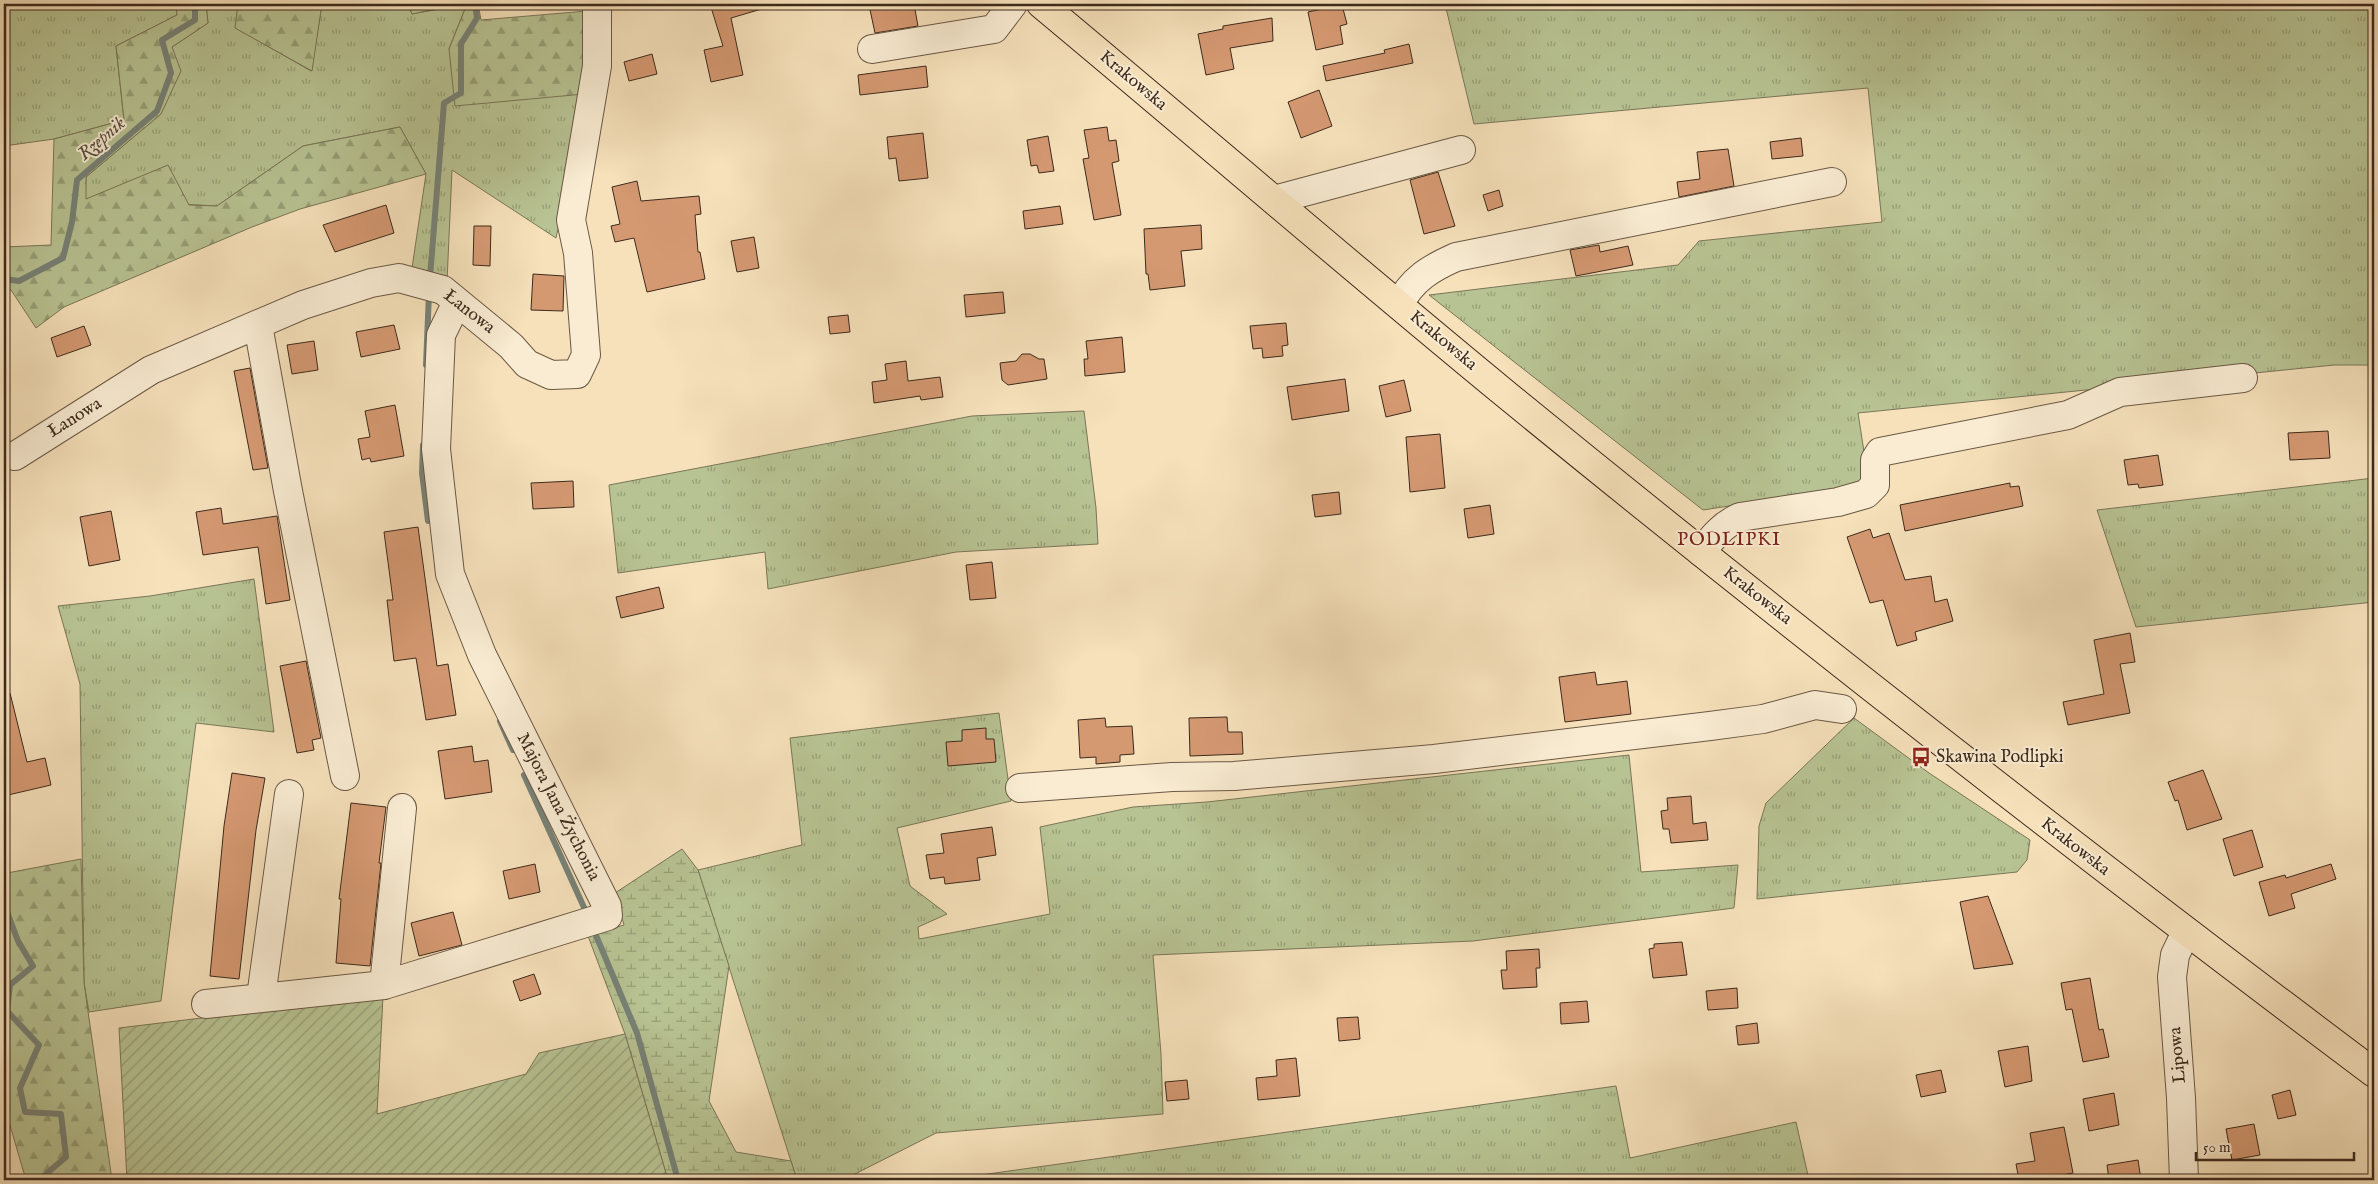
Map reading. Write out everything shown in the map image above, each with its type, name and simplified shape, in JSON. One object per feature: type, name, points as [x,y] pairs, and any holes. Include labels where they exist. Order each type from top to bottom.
[{"type":"main road","name":"Krakowska","points":[[1041,4],[1274,200],[1702,552],[1948,748],[2186,932],[2374,1072]]},
{"type":"street","name":"Łanowa","points":[[15,456],[152,370],[303,305],[372,283],[399,278],[443,290],[511,346],[527,364],[551,375],[576,374],[586,355],[578,253],[571,220],[597,66],[597,4]]},
{"type":"street","points":[[872,49],[994,29],[1013,4]]},
{"type":"street","points":[[1274,200],[1461,150]]},
{"type":"street","points":[[1400,304],[1407,290],[1420,276],[1456,257],[1832,182]]},
{"type":"street","name":"Majora Jana Żychonia","points":[[206,1004],[384,985],[608,916],[607,906],[482,655],[450,574],[436,449],[441,335],[457,302]]},
{"type":"street","points":[[258,325],[288,491],[345,776]]},
{"type":"street","points":[[1702,552],[1718,531],[1728,522],[1740,517],[1838,502],[1866,494],[1876,485],[1876,460],[1880,452],[2068,415],[2120,392],[2242,378]]},
{"type":"street","points":[[1020,788],[1172,777],[1234,776],[1434,759],[1763,719],[1815,705],[1842,709]]},
{"type":"street","points":[[261,998],[289,794]]},
{"type":"street","points":[[384,985],[402,808]]},
{"type":"street","name":"Lipowa","points":[[2184,1180],[2181,1098],[2172,977],[2175,955],[2186,932]]},
{"type":"green space","points":[[4,4],[176,4],[177,15],[116,46],[124,120],[54,139],[4,146]]},
{"type":"green space","points":[[176,4],[206,4],[208,23],[172,47],[181,71],[161,114],[86,177],[86,199],[168,165],[189,205],[217,206],[303,146],[400,127],[426,174],[300,209],[252,227],[64,307],[36,328],[11,290],[4,289],[4,247],[51,245],[54,139],[124,120],[116,46],[177,15]]},
{"type":"green space","points":[[206,4],[238,4],[236,28],[311,71],[322,4],[408,4],[412,14],[467,4],[449,49],[584,94],[573,162],[556,238],[452,170],[447,282],[412,268],[426,174],[400,127],[303,146],[217,206],[85,199],[86,177],[161,114],[172,47],[208,23]]},
{"type":"green space","points":[[238,4],[322,4],[312,71],[235,28]]},
{"type":"green space","points":[[408,4],[459,4],[412,14]]},
{"type":"green space","points":[[467,4],[478,4],[481,20],[587,11],[584,94],[455,106],[449,49]]},
{"type":"green space","points":[[1445,4],[2374,4],[2374,365],[2334,365],[1858,413],[1865,458],[1864,479],[1852,487],[1703,510],[1429,295],[1678,265],[1699,241],[1882,222],[1868,88],[1474,124]]},
{"type":"green space","points":[[1084,411],[1096,508],[1098,544],[956,552],[768,589],[765,552],[618,573],[609,485],[972,416]]},
{"type":"green space","points":[[2374,478],[2374,602],[2136,627],[2097,510]]},
{"type":"green space","points":[[254,579],[274,732],[196,723],[161,1001],[89,1012],[84,983],[80,684],[58,606],[150,596]]},
{"type":"green space","points":[[999,713],[1011,801],[897,828],[910,886],[947,914],[918,927],[919,939],[1050,914],[1040,827],[1133,807],[1207,802],[1629,755],[1641,872],[1738,865],[1734,908],[1473,941],[1153,955],[1161,1054],[1163,1114],[936,1133],[843,1180],[797,1180],[698,870],[802,845],[790,738]]},
{"type":"green space","points":[[1854,718],[1929,773],[2030,840],[2027,860],[2017,872],[1757,899],[1759,826],[1766,803]]},
{"type":"green space","points":[[682,849],[698,870],[729,966],[709,1101],[736,1152],[791,1161],[797,1180],[668,1180],[625,1034],[588,936],[624,925],[615,893]]},
{"type":"green space","points":[[81,859],[84,983],[112,1180],[26,1180],[4,1105],[4,866],[7,873]]},
{"type":"green space","points":[[383,996],[377,1114],[526,1074],[539,1053],[625,1034],[668,1180],[127,1180],[119,1028]]},
{"type":"green space","points":[[1616,1086],[1630,1158],[1796,1122],[1809,1180],[945,1180]]},
{"type":"building","points":[[710,4],[765,4],[765,8],[731,18],[743,75],[711,82],[704,50],[723,46]]},
{"type":"building","points":[[914,4],[918,26],[875,33],[869,5]]},
{"type":"building","points":[[1342,5],[1347,24],[1340,26],[1343,44],[1316,50],[1308,12]]},
{"type":"building","points":[[1272,18],[1273,41],[1230,48],[1234,69],[1206,75],[1198,34],[1223,29],[1223,26]]},
{"type":"building","points":[[1409,44],[1413,63],[1326,81],[1323,66],[1385,53],[1384,50]]},
{"type":"building","points":[[652,54],[657,74],[629,81],[624,62]]},
{"type":"building","points":[[926,66],[928,87],[860,95],[858,75]]},
{"type":"building","points":[[1319,90],[1332,126],[1301,138],[1288,102]]},
{"type":"building","points":[[1107,127],[1109,141],[1116,140],[1119,161],[1112,163],[1121,215],[1094,220],[1083,159],[1089,158],[1084,130]]},
{"type":"building","points":[[923,133],[928,178],[899,181],[896,158],[889,159],[887,137]]},
{"type":"building","points":[[1048,136],[1054,171],[1039,173],[1037,165],[1031,166],[1027,140]]},
{"type":"building","points":[[1801,138],[1803,156],[1772,159],[1770,142]]},
{"type":"building","points":[[1728,149],[1734,186],[1679,197],[1677,182],[1700,179],[1697,152]]},
{"type":"building","points":[[1438,172],[1455,226],[1424,234],[1410,180]]},
{"type":"building","points":[[637,181],[641,201],[699,196],[701,214],[695,215],[698,252],[700,252],[705,279],[647,292],[634,238],[615,242],[611,226],[620,224],[612,187]]},
{"type":"building","points":[[1499,190],[1503,206],[1488,211],[1483,195]]},
{"type":"building","points":[[386,205],[394,233],[335,252],[323,225]]},
{"type":"building","points":[[1060,206],[1063,224],[1025,229],[1023,211]]},
{"type":"building","points":[[1201,225],[1202,249],[1181,251],[1185,286],[1150,290],[1148,274],[1146,274],[1144,229]]},
{"type":"building","points":[[474,226],[491,226],[490,266],[473,265]]},
{"type":"building","points":[[754,237],[759,268],[737,272],[731,241]]},
{"type":"building","points":[[1599,245],[1600,252],[1628,246],[1633,265],[1576,276],[1570,250]]},
{"type":"building","points":[[533,274],[564,276],[563,311],[531,310]]},
{"type":"building","points":[[1003,292],[1005,313],[966,317],[964,295]]},
{"type":"building","points":[[848,315],[850,332],[830,334],[828,317]]},
{"type":"building","points":[[1286,323],[1288,345],[1282,346],[1283,356],[1263,358],[1262,348],[1253,349],[1250,326]]},
{"type":"building","points":[[394,325],[400,349],[361,357],[356,332]]},
{"type":"building","points":[[84,326],[91,345],[57,357],[51,338]]},
{"type":"building","points":[[1122,337],[1125,372],[1085,376],[1084,359],[1088,359],[1086,341]]},
{"type":"building","points":[[314,341],[318,370],[292,374],[287,345]]},
{"type":"building","points":[[1022,354],[1030,354],[1039,359],[1044,359],[1047,379],[1008,385],[1002,380],[1000,363],[1016,361]]},
{"type":"building","points":[[906,361],[908,381],[940,377],[943,397],[921,400],[920,396],[874,403],[872,382],[887,380],[885,364]]},
{"type":"building","points":[[250,368],[268,468],[253,470],[234,371]]},
{"type":"building","points":[[1345,379],[1349,411],[1292,420],[1287,387]]},
{"type":"building","points":[[1404,380],[1411,411],[1386,417],[1379,386]]},
{"type":"building","points":[[395,405],[404,456],[371,462],[370,458],[362,460],[358,439],[370,437],[365,411]]},
{"type":"building","points":[[2328,431],[2330,458],[2290,460],[2288,433]]},
{"type":"building","points":[[1440,434],[1445,488],[1410,492],[1406,437]]},
{"type":"building","points":[[2158,455],[2163,485],[2139,488],[2138,484],[2128,485],[2124,460]]},
{"type":"building","points":[[573,481],[574,507],[533,509],[531,483]]},
{"type":"building","points":[[2010,483],[2010,487],[2019,486],[2023,506],[1905,531],[1900,505]]},
{"type":"building","points":[[1339,492],[1341,514],[1315,517],[1312,495]]},
{"type":"building","points":[[1490,505],[1494,534],[1468,538],[1464,509]]},
{"type":"building","points":[[221,508],[223,524],[277,516],[290,600],[266,604],[258,547],[203,555],[196,512]]},
{"type":"building","points":[[111,511],[120,560],[89,566],[80,517]]},
{"type":"building","points":[[418,527],[437,666],[448,664],[456,715],[426,720],[416,658],[394,661],[387,600],[393,600],[384,532]]},
{"type":"building","points":[[1870,529],[1873,538],[1889,533],[1905,580],[1931,576],[1935,602],[1947,599],[1953,621],[1915,632],[1917,640],[1897,646],[1883,600],[1870,603],[1847,537]]},
{"type":"building","points":[[992,562],[996,598],[970,600],[966,565]]},
{"type":"building","points":[[659,587],[664,608],[621,618],[616,597]]},
{"type":"building","points":[[2130,633],[2135,662],[2120,664],[2130,713],[2068,725],[2063,702],[2104,694],[2094,640]]},
{"type":"building","points":[[306,661],[321,738],[312,740],[314,750],[297,753],[280,666]]},
{"type":"building","points":[[1595,672],[1597,685],[1627,681],[1631,714],[1565,722],[1559,677]]},
{"type":"building","points":[[10,693],[27,762],[45,758],[51,785],[8,795],[4,775],[4,694]]},
{"type":"building","points":[[1227,717],[1228,732],[1242,732],[1243,754],[1190,756],[1189,718]]},
{"type":"building","points":[[1105,718],[1106,727],[1132,726],[1134,754],[1120,755],[1120,762],[1096,764],[1096,757],[1080,758],[1078,720]]},
{"type":"building","points":[[986,728],[986,739],[994,739],[996,762],[948,766],[946,742],[962,741],[962,730]]},
{"type":"building","points":[[472,746],[474,762],[488,760],[492,792],[445,799],[438,751]]},
{"type":"building","points":[[2203,770],[2222,819],[2187,830],[2178,800],[2175,801],[2168,782]]},
{"type":"building","points":[[232,773],[265,778],[256,830],[239,979],[210,976],[224,826]]},
{"type":"building","points":[[1691,796],[1693,824],[1706,822],[1708,840],[1671,843],[1669,829],[1663,829],[1661,811],[1668,810],[1667,798]]},
{"type":"building","points":[[351,803],[386,807],[370,966],[336,963],[341,899],[339,899]]},
{"type":"building","points":[[992,827],[996,855],[977,858],[980,880],[945,884],[944,877],[930,879],[926,855],[944,853],[941,834]]},
{"type":"building","points":[[2252,830],[2263,867],[2234,876],[2223,839]]},
{"type":"building","points":[[535,864],[540,892],[509,899],[503,871]]},
{"type":"building","points":[[2331,864],[2336,879],[2291,894],[2295,908],[2269,916],[2259,882],[2285,875],[2286,878]]},
{"type":"building","points":[[1988,896],[2013,964],[1974,969],[1960,902]]},
{"type":"building","points":[[453,912],[462,945],[419,956],[411,923]]},
{"type":"building","points":[[1682,942],[1687,975],[1653,978],[1649,949],[1654,948],[1654,944]]},
{"type":"building","points":[[1539,949],[1540,968],[1536,968],[1537,987],[1503,989],[1501,970],[1507,970],[1506,951]]},
{"type":"building","points":[[534,974],[541,994],[520,1001],[513,981]]},
{"type":"building","points":[[2090,978],[2099,1030],[2103,1029],[2109,1057],[2083,1062],[2072,1009],[2066,1010],[2061,983]]},
{"type":"building","points":[[1737,988],[1738,1008],[1708,1010],[1706,991]]},
{"type":"building","points":[[1587,1001],[1589,1022],[1561,1024],[1560,1003]]},
{"type":"building","points":[[1358,1017],[1360,1039],[1339,1041],[1337,1018]]},
{"type":"building","points":[[1757,1023],[1759,1043],[1738,1045],[1736,1026]]},
{"type":"building","points":[[2028,1046],[2032,1081],[2005,1087],[1998,1051]]},
{"type":"building","points":[[1296,1058],[1300,1096],[1258,1100],[1256,1078],[1277,1076],[1276,1060]]},
{"type":"building","points":[[1941,1070],[1946,1092],[1921,1097],[1916,1075]]},
{"type":"building","points":[[1187,1080],[1189,1099],[1167,1101],[1165,1082]]},
{"type":"building","points":[[2290,1090],[2296,1115],[2278,1119],[2272,1095]]},
{"type":"building","points":[[2114,1093],[2119,1125],[2089,1131],[2083,1099]]},
{"type":"building","points":[[2254,1124],[2260,1155],[2232,1160],[2226,1129]]},
{"type":"building","points":[[2064,1127],[2073,1173],[2033,1180],[2019,1180],[2016,1164],[2035,1161],[2030,1133]]},
{"type":"building","points":[[2138,1160],[2141,1180],[2109,1180],[2107,1165]]},
{"type":"waterway","name":"Rzepnik","points":[[4,279],[19,281],[63,258],[72,222],[77,180],[157,111],[171,73],[162,40],[195,20],[195,4]]},
{"type":"waterway","points":[[430,277],[444,103],[461,93],[461,44],[477,18],[475,4]]},
{"type":"waterway","points":[[426,365],[429,293]]},
{"type":"waterway","points":[[423,445],[422,473],[428,521]]},
{"type":"waterway","points":[[500,721],[513,750]]},
{"type":"waterway","points":[[524,775],[587,914]]},
{"type":"waterway","name":"Rzepnik","points":[[4,904],[18,941],[33,966],[10,985],[7,1011],[39,1045],[20,1088],[25,1112],[61,1114],[66,1157],[39,1180]]},
{"type":"waterway","points":[[595,933],[637,1033],[678,1180]]},
{"type":"place","name":"Skawina Podlipki","points":[[1921,757]]},
{"type":"district","name":"PODLIPKI","points":[[1729,540]]}]
